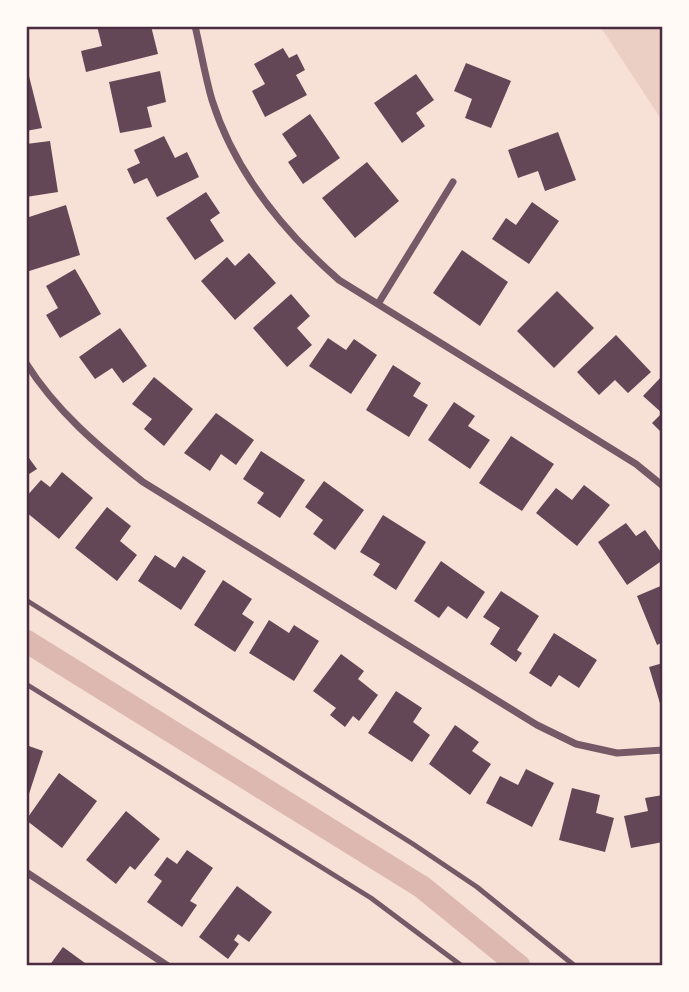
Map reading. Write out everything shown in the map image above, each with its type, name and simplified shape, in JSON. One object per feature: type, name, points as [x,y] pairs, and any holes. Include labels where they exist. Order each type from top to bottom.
[{"type":"street","points":[[195,26],[212,101],[249,179],[303,248],[339,280],[636,464],[663,486]]},
{"type":"street","points":[[378,304],[453,182]]},
{"type":"street","points":[[26,363],[67,416],[103,451],[143,482],[493,699],[576,744],[617,753],[663,750]]},
{"type":"street","points":[[26,872],[167,966]]},
{"type":"lane","points":[[26,600],[413,844],[477,887],[575,966]]},
{"type":"lane","points":[[26,684],[371,898],[462,966]]},
{"type":"shaded area","points":[[600,26],[663,26],[663,122]]},
{"type":"building","points":[[97,26],[130,26],[131,29],[151,26],[158,54],[86,72],[81,51],[102,46]]},
{"type":"building","points":[[283,48],[289,58],[297,54],[305,70],[296,75],[307,95],[265,117],[252,91],[265,84],[254,64]]},
{"type":"building","points":[[466,63],[511,81],[491,128],[465,118],[472,99],[454,91]]},
{"type":"building","points":[[160,71],[166,102],[147,107],[152,127],[120,133],[109,82]]},
{"type":"building","points":[[416,74],[434,100],[416,113],[425,126],[402,143],[374,103]]},
{"type":"building","points":[[29,76],[42,128],[26,131],[26,77]]},
{"type":"building","points":[[310,114],[340,158],[303,184],[288,162],[297,156],[282,134]]},
{"type":"building","points":[[558,132],[576,180],[545,191],[538,171],[518,178],[508,150]]},
{"type":"building","points":[[164,136],[175,158],[187,152],[199,177],[157,197],[147,178],[134,184],[127,169],[140,163],[134,150]]},
{"type":"building","points":[[50,141],[58,192],[26,197],[26,144]]},
{"type":"building","points":[[367,162],[399,201],[355,238],[322,198]]},
{"type":"building","points":[[206,192],[220,213],[210,220],[224,241],[195,260],[166,218]]},
{"type":"building","points":[[532,202],[559,221],[529,264],[492,239],[506,218],[516,225]]},
{"type":"building","points":[[66,205],[80,255],[26,272],[26,218]]},
{"type":"building","points":[[462,250],[508,282],[480,326],[433,293]]},
{"type":"building","points":[[249,253],[276,283],[235,320],[201,281],[227,257],[235,266]]},
{"type":"building","points":[[75,269],[101,314],[60,338],[46,315],[58,308],[46,286]]},
{"type":"building","points":[[557,291],[594,328],[554,368],[517,331]]},
{"type":"building","points":[[291,294],[310,316],[297,328],[312,345],[287,367],[253,328]]},
{"type":"building","points":[[120,328],[147,366],[123,383],[112,368],[95,379],[79,357]]},
{"type":"building","points":[[616,335],[651,372],[628,393],[615,380],[599,395],[577,372]]},
{"type":"building","points":[[328,338],[346,350],[354,339],[377,355],[351,394],[309,366]]},
{"type":"building","points":[[393,365],[421,383],[413,396],[428,405],[409,437],[366,410]]},
{"type":"building","points":[[663,375],[663,434],[652,423],[662,413],[643,396]]},
{"type":"building","points":[[154,377],[193,409],[164,446],[144,429],[152,419],[132,404]]},
{"type":"building","points":[[454,402],[475,416],[468,426],[490,440],[470,469],[428,440]]},
{"type":"building","points":[[216,413],[254,440],[236,465],[221,454],[210,471],[184,453]]},
{"type":"building","points":[[511,436],[554,464],[522,511],[479,483]]},
{"type":"building","points":[[261,451],[305,480],[280,518],[257,503],[264,493],[243,479]]},
{"type":"building","points":[[26,454],[37,469],[26,476]]},
{"type":"building","points":[[62,472],[93,498],[59,539],[26,512],[26,497],[41,480],[50,487]]},
{"type":"building","points":[[324,481],[364,510],[335,550],[313,534],[323,520],[305,507]]},
{"type":"building","points":[[584,485],[610,505],[577,546],[536,513],[556,488],[572,500]]},
{"type":"building","points":[[107,507],[131,526],[120,541],[137,555],[117,581],[75,548]]},
{"type":"building","points":[[383,515],[426,542],[396,590],[373,575],[380,564],[360,552]]},
{"type":"building","points":[[626,523],[636,536],[645,530],[663,555],[663,560],[627,585],[598,542]]},
{"type":"building","points":[[155,555],[175,568],[183,556],[206,571],[181,610],[138,581]]},
{"type":"building","points":[[441,561],[485,592],[467,619],[448,606],[439,618],[414,601]]},
{"type":"building","points":[[223,580],[252,599],[242,614],[254,622],[235,652],[194,625]]},
{"type":"building","points":[[663,585],[663,642],[657,645],[637,596]]},
{"type":"building","points":[[501,591],[539,616],[517,650],[522,653],[516,662],[490,644],[500,628],[483,617]]},
{"type":"building","points":[[269,620],[289,633],[294,625],[319,641],[294,681],[249,653]]},
{"type":"building","points":[[554,633],[597,660],[579,688],[559,675],[551,687],[529,673]]},
{"type":"building","points":[[341,654],[364,671],[358,679],[378,695],[359,721],[353,716],[345,727],[330,715],[336,708],[313,691]]},
{"type":"building","points":[[663,663],[663,710],[662,710],[649,667]]},
{"type":"building","points":[[396,691],[422,708],[413,722],[430,735],[412,762],[368,733]]},
{"type":"building","points":[[455,725],[479,742],[472,751],[491,764],[470,795],[429,764]]},
{"type":"building","points":[[26,745],[43,751],[27,800],[26,799]]},
{"type":"building","points":[[526,769],[554,783],[532,827],[486,803],[500,776],[518,785]]},
{"type":"building","points":[[59,773],[97,801],[62,848],[26,820]]},
{"type":"building","points":[[572,788],[600,795],[596,813],[614,818],[605,852],[559,840]]},
{"type":"building","points":[[663,795],[663,842],[631,848],[624,816],[648,811],[645,798]]},
{"type":"building","points":[[126,811],[160,839],[135,870],[130,866],[116,884],[86,860]]},
{"type":"building","points":[[187,850],[213,868],[190,901],[197,905],[182,927],[147,902],[162,881],[154,875],[167,857],[177,864]]},
{"type":"building","points":[[237,886],[272,912],[249,942],[238,934],[234,940],[239,944],[228,959],[199,937]]},
{"type":"building","points":[[63,947],[89,966],[49,966]]},
{"type":"waterway","points":[[26,641],[422,887],[519,966]]}]
